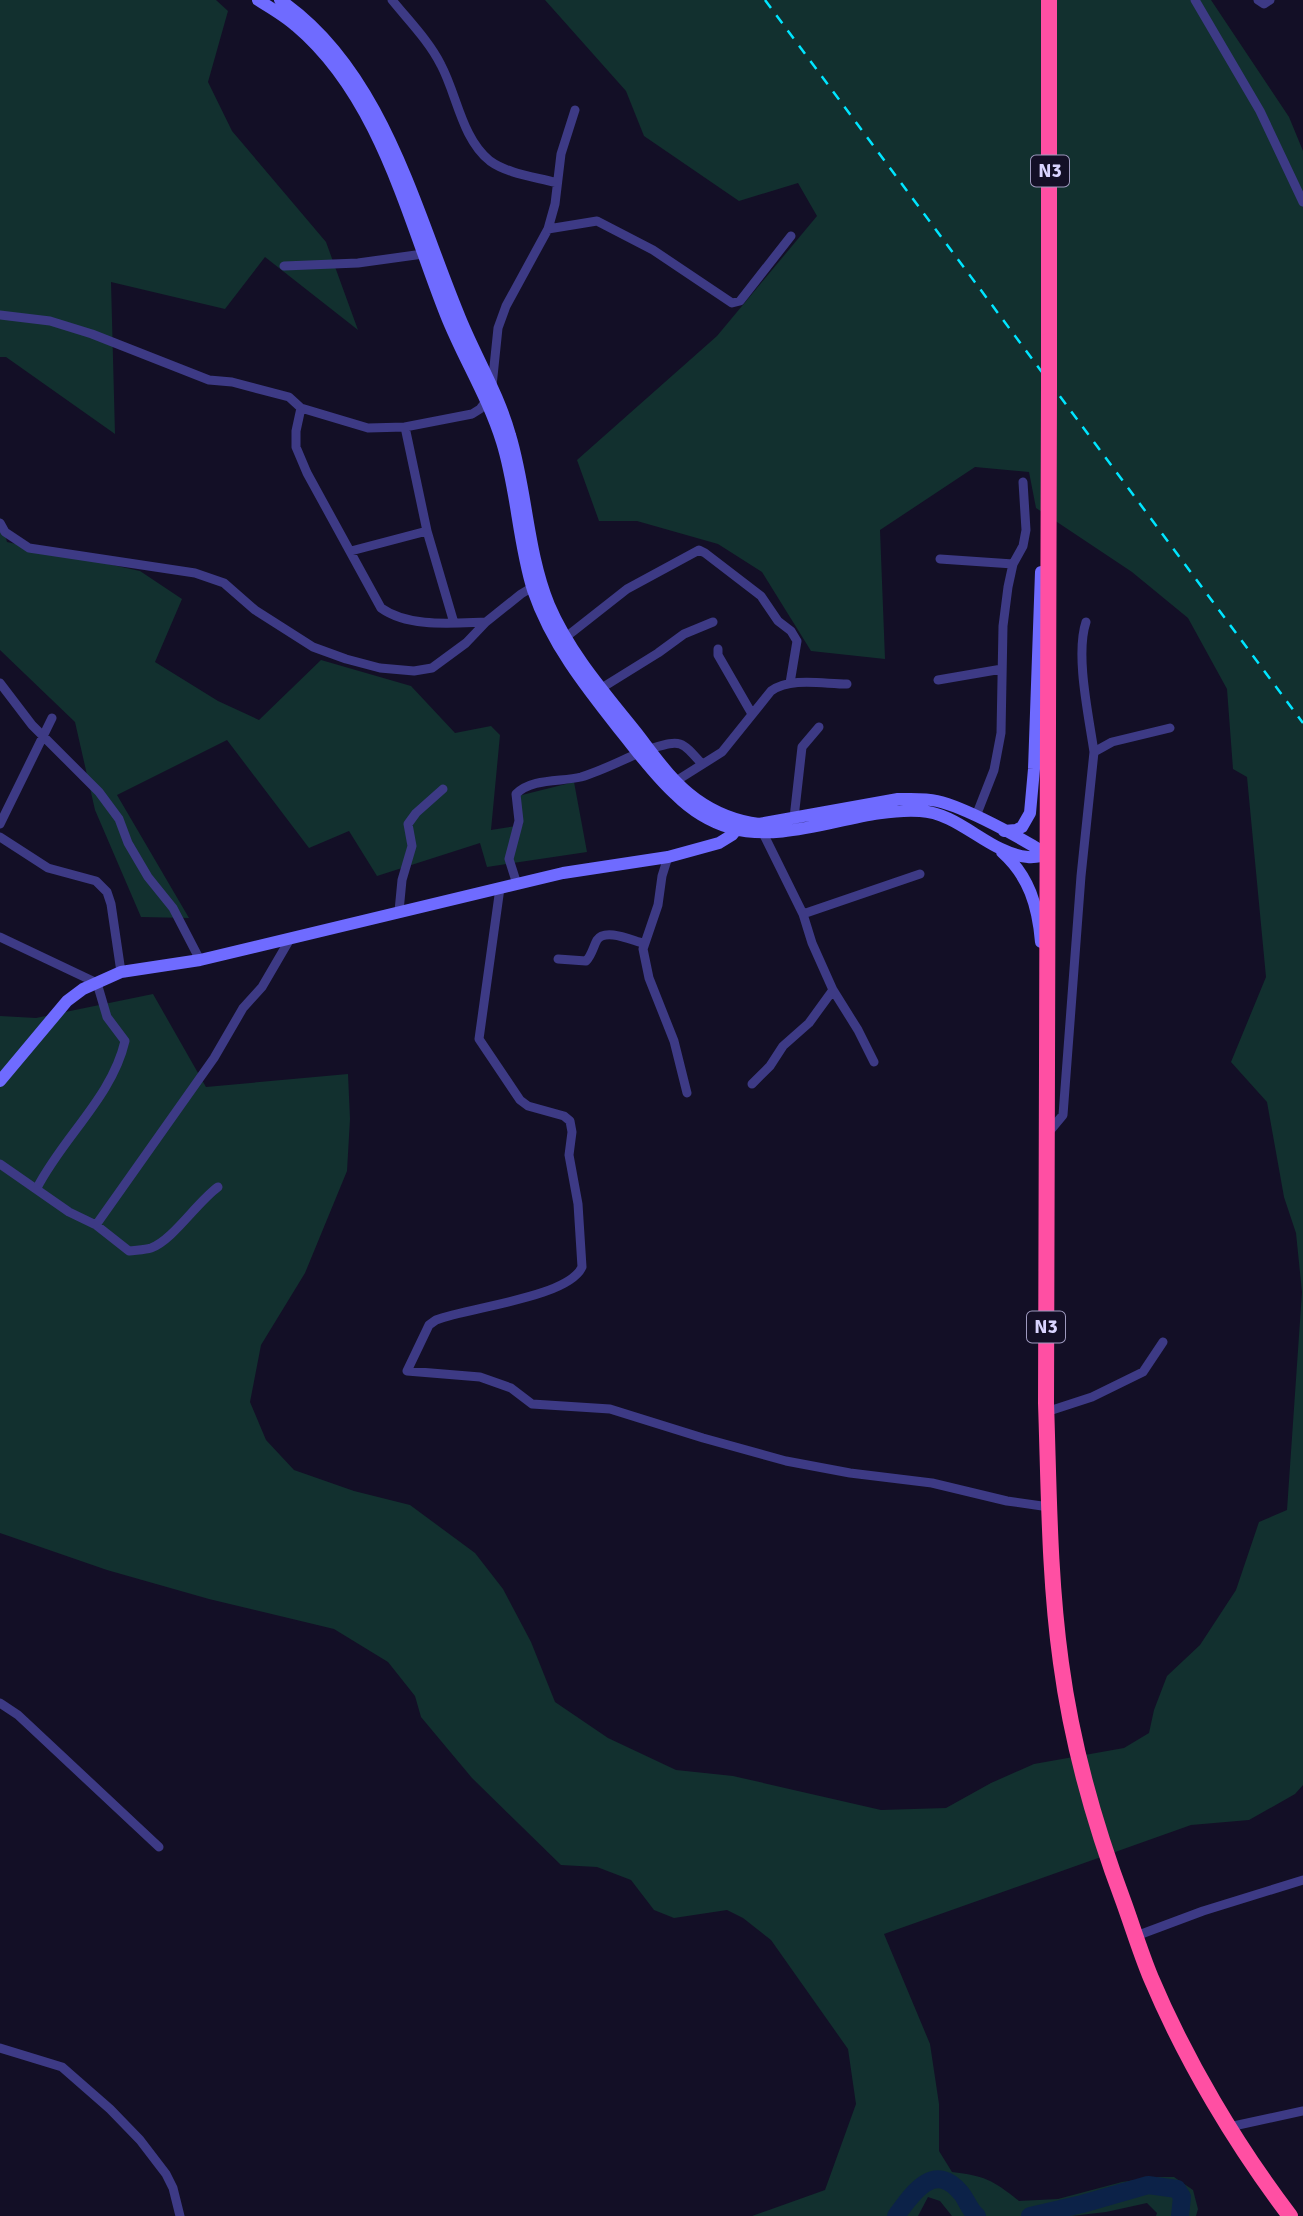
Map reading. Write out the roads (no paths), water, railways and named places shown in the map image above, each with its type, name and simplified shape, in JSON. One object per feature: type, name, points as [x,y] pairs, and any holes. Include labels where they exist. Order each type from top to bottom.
[{"type":"highway","name":"N3","points":[[1049,0],[1046,1412],[1055,1613],[1071,1718],[1095,1821],[1136,1936],[1164,2007],[1229,2127],[1290,2216]]},
{"type":"street","points":[[258,0],[295,25],[314,43],[353,95],[394,174],[448,319],[496,421],[537,585],[560,648],[586,687],[644,751],[696,799],[740,826]]},
{"type":"street","points":[[280,0],[326,41],[347,67],[374,111],[415,198],[462,324],[510,433],[522,481],[537,585],[566,637],[600,689],[675,794],[694,810],[726,827],[761,828],[888,812],[925,811],[959,824],[1011,853],[1029,857],[1048,855]]},
{"type":"street","points":[[392,0],[441,63],[454,90],[464,124],[487,159],[498,166],[557,183]]},
{"type":"street","points":[[1195,0],[1259,111],[1303,202]]},
{"type":"street","points":[[1258,0],[1264,4],[1269,0]]},
{"type":"street","points":[[0,315],[60,324],[209,380],[232,382],[289,397],[301,408],[368,428],[405,427],[472,414],[487,401],[492,387],[498,328],[506,306],[548,229],[555,204],[561,154],[575,110]]},
{"type":"street","points":[[548,229],[597,221],[653,250],[732,303],[740,301],[791,236]]},
{"type":"street","points":[[284,266],[358,262],[423,254]]},
{"type":"street","points":[[301,408],[296,447],[307,474],[381,608],[392,616],[405,619],[454,623],[486,622]]},
{"type":"street","points":[[405,427],[427,531],[454,623]]},
{"type":"street","points":[[976,816],[994,770],[998,748],[1003,626],[1013,564],[1023,546],[1026,530],[1023,482]]},
{"type":"street","points":[[1002,831],[1022,827],[1030,813],[1032,800],[1043,529],[1048,488]]},
{"type":"street","points":[[0,523],[5,532],[29,548],[195,573],[224,583],[255,610],[313,647],[380,668],[414,671],[432,668],[466,643],[486,622],[537,585]]},
{"type":"street","points":[[351,551],[427,531]]},
{"type":"street","points":[[566,637],[627,589],[699,550],[761,596],[778,621],[791,631],[797,641],[790,683]]},
{"type":"street","points":[[940,559],[1013,564]]},
{"type":"street","points":[[600,689],[684,634],[713,622]]},
{"type":"street","points":[[1046,1134],[1063,1115],[1080,889],[1094,752],[1085,685],[1082,634],[1086,622]]},
{"type":"street","points":[[718,649],[718,655],[752,714]]},
{"type":"street","points":[[938,680],[1002,669]]},
{"type":"street","points":[[0,683],[14,704],[99,792],[119,819],[128,843],[148,877],[173,908],[200,960]]},
{"type":"street","points":[[676,781],[722,752],[771,691],[779,685],[846,684]]},
{"type":"street","points":[[0,824],[52,718]]},
{"type":"street","points":[[794,818],[802,747],[819,727]]},
{"type":"street","points":[[1094,752],[1112,742],[1170,728]]},
{"type":"street","points":[[517,884],[509,859],[519,821],[516,794],[522,789],[581,776],[676,741],[685,745],[702,764]]},
{"type":"street","points":[[399,911],[402,880],[412,846],[408,824],[416,813],[443,789]]},
{"type":"street","points":[[761,828],[794,818],[898,799],[920,798],[940,801],[976,816],[1048,855]]},
{"type":"street","points":[[0,1081],[67,1001],[83,989],[121,972],[200,960],[563,873],[668,857],[719,843],[740,826]]},
{"type":"street","points":[[761,828],[803,914],[812,943],[833,990],[874,1062]]},
{"type":"street","points":[[0,837],[48,868],[96,881],[107,892],[121,972]]},
{"type":"street","points":[[994,845],[1021,872],[1032,892],[1041,933],[1047,1004]]},
{"type":"street","points":[[668,857],[658,905],[643,943],[649,978],[674,1041],[687,1093]]},
{"type":"street","points":[[803,914],[920,874]]},
{"type":"street","points":[[500,888],[479,1039],[520,1100],[528,1106],[564,1116],[570,1121],[572,1132],[569,1155],[578,1204],[582,1267],[578,1276],[567,1283],[503,1304],[436,1320],[429,1325],[407,1371],[480,1377],[511,1388],[532,1404],[619,1411],[786,1461],[850,1473],[942,1485],[1007,1501],[1049,1507]]},
{"type":"street","points":[[558,960],[586,961],[602,935],[643,943]]},
{"type":"street","points":[[0,937],[97,983],[107,1017],[125,1041],[120,1064],[107,1088],[66,1142],[37,1188]]},
{"type":"street","points":[[96,1225],[214,1058],[243,1008],[262,987],[290,939]]},
{"type":"street","points":[[752,1084],[770,1066],[783,1046],[809,1023],[833,990]]},
{"type":"street","points":[[0,1164],[69,1212],[96,1225],[129,1251],[153,1248],[181,1225],[205,1197],[218,1187]]},
{"type":"street","points":[[1046,1412],[1092,1397],[1143,1372],[1163,1342]]},
{"type":"street","points":[[0,1703],[18,1715],[159,1847]]},
{"type":"street","points":[[1136,1936],[1203,1911],[1303,1880]]},
{"type":"street","points":[[0,2048],[62,2067],[110,2109],[140,2140],[166,2174],[173,2188],[180,2216]]},
{"type":"street","points":[[1229,2127],[1303,2110]]},
{"type":"waterway","points":[[896,2216],[916,2190],[933,2180],[951,2184],[977,2216]]},
{"type":"waterway","points":[[1030,2216],[1148,2185],[1177,2189],[1182,2197],[1180,2216]]},
{"type":"railway","points":[[765,0],[1303,723]]}]
